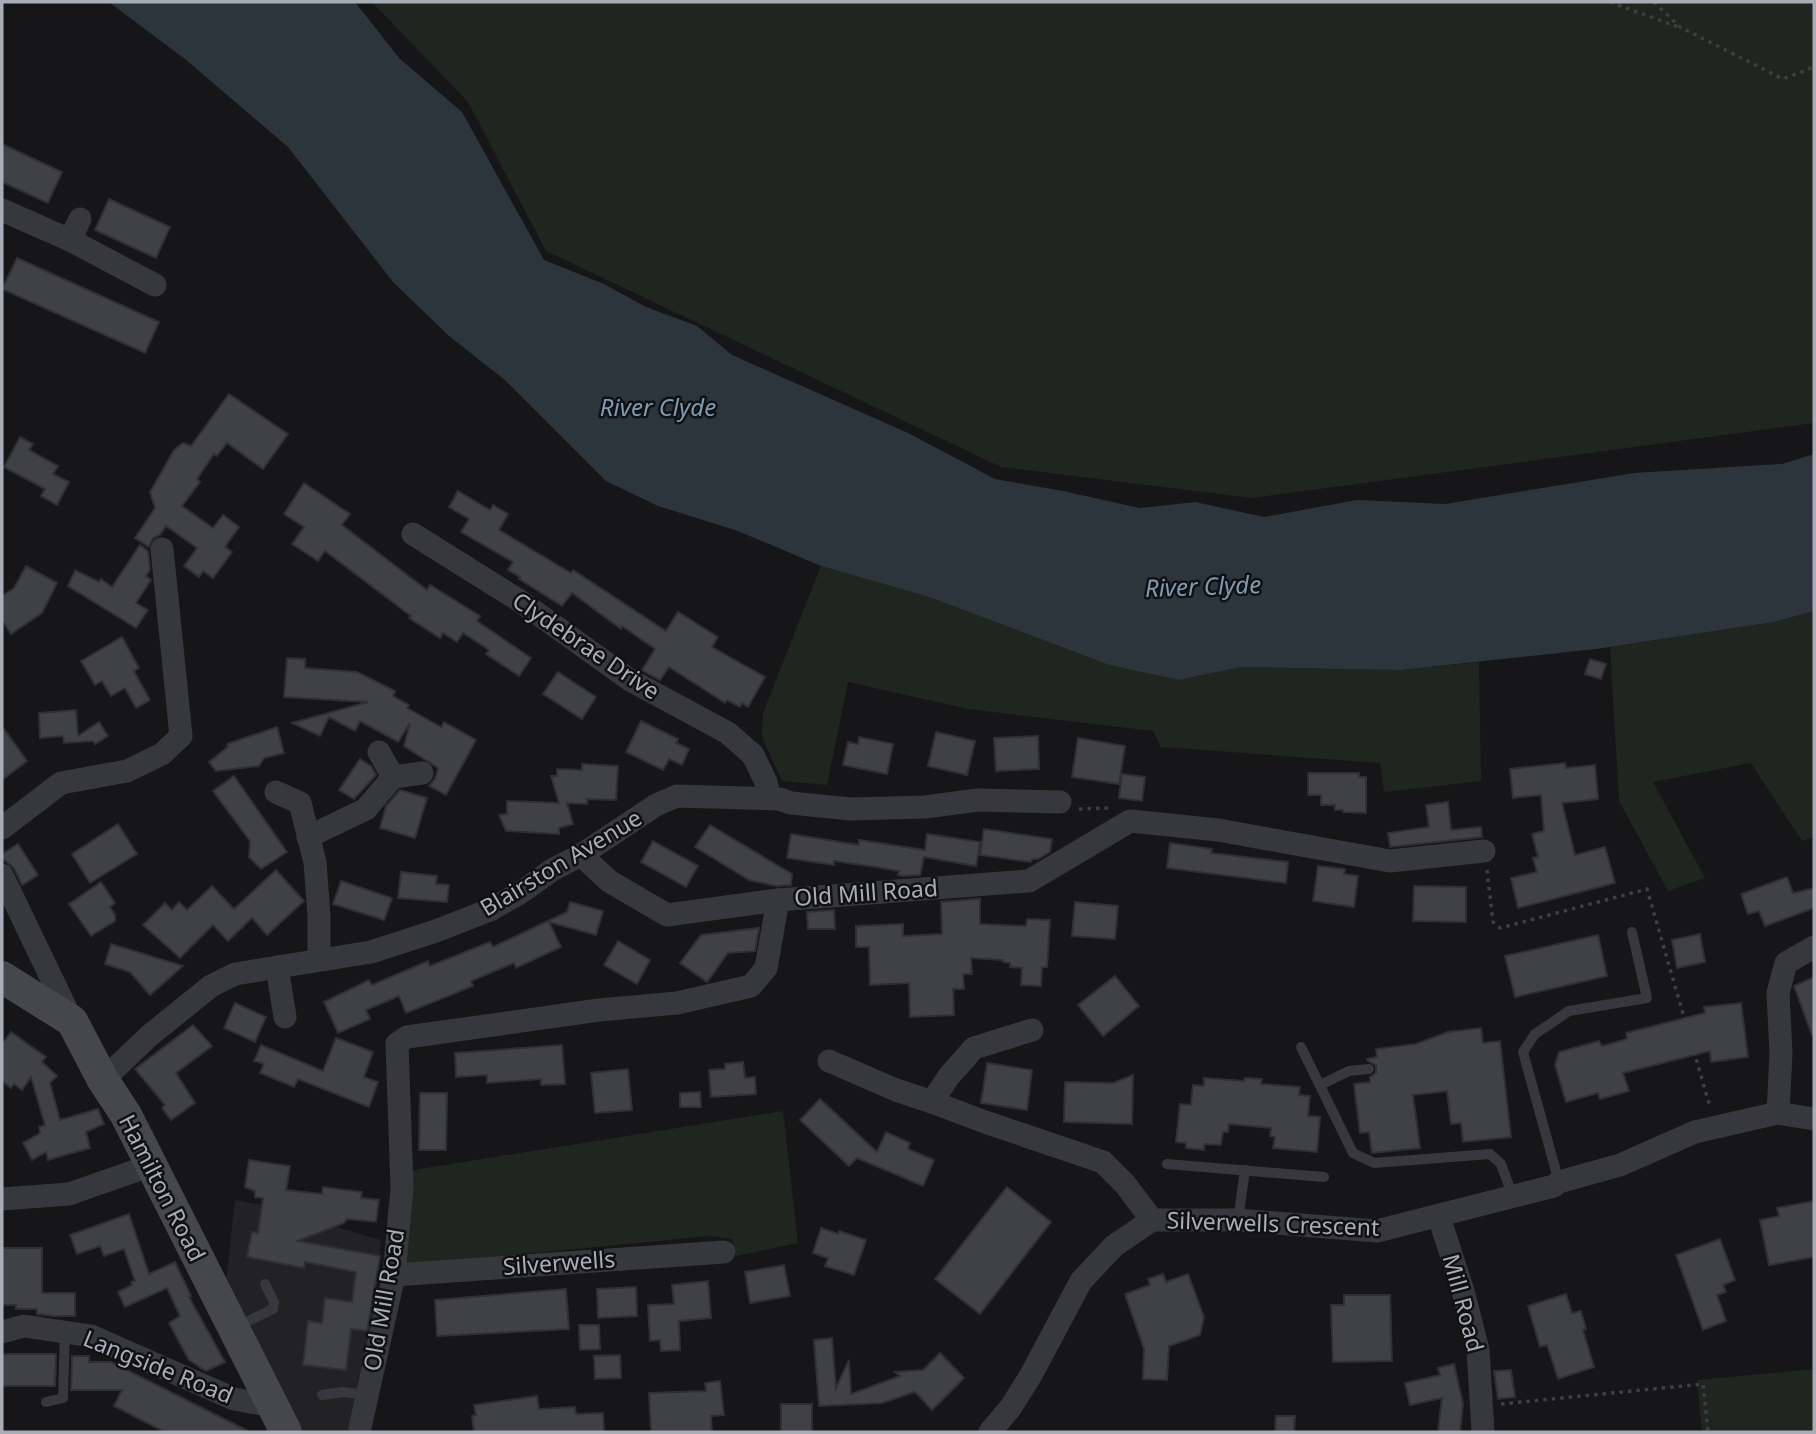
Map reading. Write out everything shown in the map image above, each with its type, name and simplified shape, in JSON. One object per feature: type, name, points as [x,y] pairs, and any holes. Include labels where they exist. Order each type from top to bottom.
[{"type":"main road","points":[[2,977],[72,1021]]},
{"type":"main road","name":"Hamilton Road","points":[[72,1021],[103,1080],[126,1115],[279,1419]]},
{"type":"street","points":[[2,211],[70,240],[155,285]]},
{"type":"street","points":[[70,240],[80,219]]},
{"type":"street","name":"Clydebrae Drive","points":[[413,534],[520,601],[629,680],[728,733],[753,755],[766,782],[770,798]]},
{"type":"street","points":[[2,828],[61,783],[127,771],[162,754],[181,736],[162,549]]},
{"type":"street","points":[[379,752],[393,776]]},
{"type":"street","points":[[309,837],[366,809],[393,776],[422,773]]},
{"type":"street","points":[[276,792],[300,803],[315,862],[320,958]]},
{"type":"street","name":"Blairston Avenue","points":[[103,1080],[149,1036],[211,986],[235,974],[371,951],[436,931],[492,909],[656,805],[677,796],[770,798],[791,803],[851,808],[925,807],[978,800],[1060,802]]},
{"type":"street","name":"Old Mill Road","points":[[359,1432],[394,1275],[402,1188],[397,1044],[407,1037],[599,1010],[677,1003],[751,986],[766,968],[779,900],[1029,881],[1130,821],[1218,830],[1390,862],[1484,850]]},
{"type":"street","points":[[581,855],[610,881],[667,915],[779,900]]},
{"type":"street","points":[[2,875],[72,1021]]},
{"type":"street","points":[[1778,1113],[1781,1054],[1778,993],[1786,963],[1814,947]]},
{"type":"street","points":[[277,967],[285,1017]]},
{"type":"street","points":[[932,1102],[949,1076],[974,1048],[1032,1030]]},
{"type":"street","points":[[830,1060],[896,1090],[1103,1162],[1125,1184],[1152,1220]]},
{"type":"street","name":"Silverwells Crescent","points":[[990,1432],[1031,1375],[1081,1281],[1114,1246],[1152,1220],[1238,1220],[1377,1231],[1554,1186],[1559,1182],[1620,1165],[1695,1132],[1778,1113],[1814,1119]]},
{"type":"street","points":[[2,1199],[69,1194],[152,1165]]},
{"type":"street","name":"Mill Road","points":[[1439,1217],[1478,1350],[1483,1432]]},
{"type":"street","name":"Silverwells","points":[[394,1275],[724,1252]]},
{"type":"street","name":"Langside Road","points":[[2,1332],[24,1326],[91,1336],[279,1419]]},
{"type":"lane","points":[[1559,1182],[1523,1052],[1535,1034],[1569,1011],[1647,998],[1632,932]]},
{"type":"lane","points":[[1301,1047],[1353,1153],[1374,1163],[1490,1154],[1501,1164],[1513,1197]]},
{"type":"lane","points":[[1320,1085],[1349,1071],[1369,1069]]},
{"type":"lane","points":[[1167,1164],[1324,1177]]},
{"type":"lane","points":[[1238,1220],[1245,1170]]},
{"type":"lane","points":[[233,1328],[272,1309],[274,1302],[265,1284]]},
{"type":"lane","points":[[46,1402],[63,1398],[65,1332]]},
{"type":"lane","points":[[322,1395],[354,1392],[367,1395]]},
{"type":"path","points":[[1610,2],[1680,27],[1783,79],[1814,67]]},
{"type":"path","points":[[1654,2],[1680,27]]},
{"type":"path","points":[[1060,802],[1061,810],[1119,808]]},
{"type":"path","points":[[1484,850],[1493,922],[1500,928],[1647,889],[1716,1127]]},
{"type":"path","points":[[1481,1406],[1703,1384],[1708,1432]]},
{"type":"shaded area","points":[[372,2],[1814,2],[1814,423],[1252,498],[1001,467],[546,251],[468,102]]},
{"type":"shaded area","points":[[821,566],[929,597],[1109,665],[1179,680],[1241,667],[1400,670],[1479,662],[1481,781],[1384,792],[1380,763],[1161,747],[1153,731],[968,709],[848,682],[827,785],[782,781],[762,737],[763,713]]},
{"type":"shaded area","points":[[1814,611],[1814,837],[1802,841],[1751,763],[1653,782],[1705,878],[1668,891],[1619,801],[1610,647],[1774,622]]},
{"type":"shaded area","points":[[783,1111],[798,1243],[736,1256],[732,1239],[709,1236],[400,1266],[407,1171]]},
{"type":"shaded area","points":[[235,1200],[335,1219],[336,1227],[381,1240],[372,1335],[366,1349],[347,1432],[303,1432],[226,1279]]},
{"type":"shaded area","points":[[1814,1369],[1814,1432],[1702,1432],[1697,1380]]},
{"type":"water","name":"River Clyde","points":[[109,2],[355,2],[400,59],[462,112],[544,260],[604,284],[646,307],[697,326],[732,355],[908,433],[995,479],[1140,508],[1195,502],[1264,517],[1357,500],[1445,504],[1634,473],[1782,464],[1814,454],[1814,611],[1774,622],[1596,649],[1400,670],[1241,667],[1179,680],[1109,665],[929,597],[821,566],[738,531],[658,506],[606,481],[505,380],[449,336],[393,282],[288,147],[185,59]]},
{"type":"building","points":[[2,144],[62,172],[48,203],[2,182]]},
{"type":"building","points":[[109,199],[170,227],[156,258],[95,230]]},
{"type":"building","points":[[17,258],[159,322],[145,353],[2,289]]},
{"type":"building","points":[[229,394],[288,434],[263,469],[227,443],[217,456],[214,454],[197,479],[200,482],[182,506],[213,528],[223,515],[239,527],[225,547],[232,552],[213,578],[203,571],[199,577],[184,566],[197,548],[166,526],[160,535],[153,538],[149,547],[135,538],[155,508],[150,492],[174,450],[183,443],[191,446]]},
{"type":"building","points":[[20,437],[33,444],[29,450],[58,466],[53,474],[69,482],[57,505],[41,496],[45,489],[4,467]]},
{"type":"building","points":[[304,483],[350,514],[342,525],[427,590],[430,585],[480,616],[477,621],[531,658],[519,676],[486,654],[489,650],[463,633],[457,642],[443,633],[440,638],[409,618],[411,616],[325,551],[318,561],[292,544],[304,527],[284,514]]},
{"type":"building","points":[[458,491],[490,510],[493,505],[508,514],[499,530],[571,573],[573,570],[666,631],[678,612],[718,637],[712,647],[765,677],[748,707],[742,703],[740,707],[727,700],[725,703],[669,667],[660,680],[650,675],[642,670],[655,649],[622,626],[621,629],[572,593],[562,606],[519,579],[520,577],[508,570],[513,562],[461,532],[469,519],[449,507]]},
{"type":"building","points":[[140,545],[148,551],[150,570],[146,576],[151,580],[136,603],[148,610],[136,628],[68,586],[75,570],[99,582],[101,579],[112,587]]},
{"type":"building","points":[[26,566],[57,583],[42,613],[11,634],[2,620],[2,596],[14,588]]},
{"type":"building","points":[[122,637],[139,668],[134,671],[150,700],[136,708],[125,688],[111,696],[102,681],[95,685],[81,661]]},
{"type":"building","points":[[287,658],[305,659],[305,668],[357,672],[395,691],[393,696],[409,705],[407,708],[441,727],[444,722],[476,740],[446,795],[429,786],[435,779],[438,768],[404,746],[410,723],[398,742],[360,721],[355,731],[329,717],[320,736],[292,723],[368,702],[284,697]]},
{"type":"building","points":[[1590,659],[1606,664],[1601,679],[1585,674]]},
{"type":"building","points":[[558,672],[596,697],[582,719],[543,694]]},
{"type":"building","points":[[76,710],[78,736],[99,722],[108,736],[95,744],[93,741],[64,743],[63,736],[40,738],[39,713]]},
{"type":"building","points":[[641,721],[678,739],[676,743],[689,749],[682,765],[669,759],[663,770],[626,752]]},
{"type":"building","points":[[2,726],[27,761],[2,780]]},
{"type":"building","points":[[277,727],[284,753],[264,758],[259,766],[216,771],[209,762],[228,747],[227,744]]},
{"type":"building","points":[[936,732],[975,741],[967,775],[928,766]]},
{"type":"building","points":[[1038,736],[1039,769],[996,771],[994,738]]},
{"type":"building","points":[[859,737],[893,744],[887,774],[843,765],[848,742],[858,744]]},
{"type":"building","points":[[1078,738],[1125,746],[1119,784],[1072,777]]},
{"type":"building","points":[[360,759],[371,766],[376,775],[354,799],[339,790]]},
{"type":"building","points":[[1565,763],[1566,768],[1595,765],[1598,799],[1562,803],[1575,855],[1605,847],[1615,883],[1518,908],[1511,878],[1537,872],[1533,858],[1538,857],[1532,834],[1544,831],[1541,795],[1513,798],[1510,769]]},
{"type":"building","points":[[582,764],[618,766],[616,800],[587,799],[587,804],[567,803],[573,824],[559,828],[559,834],[506,831],[499,815],[507,814],[507,801],[559,803],[551,776],[557,776],[557,769],[582,770]]},
{"type":"building","points":[[1308,773],[1359,773],[1359,777],[1366,777],[1366,813],[1343,812],[1335,810],[1335,805],[1321,805],[1321,795],[1308,795]]},
{"type":"building","points":[[1122,774],[1145,777],[1142,801],[1119,798]]},
{"type":"building","points":[[234,776],[287,852],[261,869],[249,857],[250,841],[213,791]]},
{"type":"building","points":[[400,790],[427,798],[415,838],[380,828],[386,806]]},
{"type":"building","points":[[1448,802],[1451,830],[1481,827],[1482,837],[1390,847],[1388,833],[1429,827],[1426,805]]},
{"type":"building","points":[[118,824],[137,854],[90,883],[72,854]]},
{"type":"building","points":[[710,825],[792,874],[791,885],[776,886],[749,880],[695,847]]},
{"type":"building","points":[[984,829],[1052,839],[1050,852],[1038,859],[1032,859],[1031,862],[980,855]]},
{"type":"building","points":[[791,834],[859,845],[859,840],[925,850],[927,834],[980,842],[976,866],[924,857],[920,875],[904,876],[898,875],[899,871],[876,867],[834,861],[834,865],[787,858]]},
{"type":"building","points":[[653,841],[698,866],[686,887],[641,862]]},
{"type":"building","points":[[1170,843],[1212,849],[1211,853],[1288,862],[1286,883],[1167,868]]},
{"type":"building","points":[[18,844],[38,875],[22,885],[14,868],[2,858],[2,854]]},
{"type":"building","points":[[1318,866],[1345,869],[1344,874],[1358,876],[1354,907],[1313,901]]},
{"type":"building","points":[[276,870],[304,901],[267,935],[252,918],[228,941],[213,925],[180,958],[143,925],[165,903],[172,910],[179,902],[187,910],[212,886],[234,909]]},
{"type":"building","points":[[401,872],[437,876],[436,884],[449,885],[447,902],[398,898]]},
{"type":"building","points":[[1787,877],[1793,893],[1814,888],[1814,908],[1765,926],[1759,911],[1748,914],[1741,894]]},
{"type":"building","points":[[341,881],[392,898],[384,920],[333,904]]},
{"type":"building","points":[[101,882],[115,903],[110,907],[115,921],[91,936],[69,904]]},
{"type":"building","points":[[1414,886],[1466,887],[1466,922],[1413,921]]},
{"type":"building","points":[[980,899],[980,924],[1026,926],[1027,919],[1050,920],[1047,967],[1042,967],[1041,986],[1021,985],[1022,968],[1010,967],[1010,963],[1003,960],[971,958],[972,974],[963,974],[964,989],[953,989],[954,1015],[910,1017],[909,983],[870,985],[869,947],[856,947],[856,926],[903,924],[903,936],[942,934],[941,902]]},
{"type":"building","points":[[570,902],[603,911],[596,935],[549,922],[561,947],[516,968],[514,963],[471,981],[473,986],[406,1013],[399,996],[366,1010],[370,1019],[338,1033],[324,1002],[369,980],[372,985],[428,961],[430,966],[490,942],[493,947],[567,912]]},
{"type":"building","points":[[1075,902],[1118,906],[1115,939],[1072,936]]},
{"type":"building","points":[[834,910],[835,929],[808,929],[807,912]]},
{"type":"building","points":[[759,928],[755,951],[728,953],[707,982],[680,963],[701,935]]},
{"type":"building","points":[[1700,934],[1705,962],[1677,968],[1672,940]]},
{"type":"building","points":[[1598,935],[1607,976],[1515,997],[1505,956]]},
{"type":"building","points":[[618,941],[650,960],[637,984],[604,965]]},
{"type":"building","points":[[111,944],[183,966],[150,995],[130,972],[105,964]]},
{"type":"building","points":[[1115,976],[1139,1006],[1103,1036],[1078,1005]]},
{"type":"building","points":[[1814,977],[1814,1035],[1812,1035],[1794,986]]},
{"type":"building","points":[[235,1003],[266,1017],[255,1042],[224,1028]]},
{"type":"building","points":[[1741,1003],[1748,1057],[1711,1062],[1710,1051],[1623,1073],[1629,1091],[1600,1099],[1598,1093],[1566,1102],[1555,1065],[1559,1052],[1599,1041],[1602,1046],[1627,1039],[1626,1033],[1705,1013],[1704,1007]]},
{"type":"building","points":[[193,1025],[212,1046],[176,1073],[195,1103],[171,1120],[162,1108],[165,1105],[135,1069]]},
{"type":"building","points":[[1481,1028],[1483,1043],[1500,1041],[1511,1137],[1463,1142],[1461,1123],[1451,1124],[1447,1091],[1413,1095],[1420,1148],[1372,1153],[1369,1132],[1360,1133],[1354,1084],[1370,1082],[1370,1077],[1376,1073],[1376,1065],[1367,1059],[1377,1057],[1376,1049],[1416,1044],[1448,1032]]},
{"type":"building","points":[[11,1032],[46,1057],[42,1062],[57,1076],[50,1083],[60,1120],[98,1109],[104,1124],[86,1132],[90,1148],[48,1160],[46,1152],[32,1160],[23,1143],[40,1133],[39,1127],[45,1125],[31,1077],[22,1090],[14,1084],[11,1088],[2,1081],[2,1044]]},
{"type":"building","points":[[336,1038],[373,1052],[364,1077],[378,1082],[369,1107],[298,1079],[294,1087],[260,1073],[264,1064],[254,1061],[261,1045],[323,1071]]},
{"type":"building","points":[[562,1045],[565,1084],[541,1085],[541,1079],[487,1083],[487,1075],[456,1077],[455,1053]]},
{"type":"building","points":[[743,1062],[745,1078],[755,1077],[756,1094],[711,1097],[709,1070],[725,1069],[725,1064]]},
{"type":"building","points":[[987,1063],[1032,1070],[1027,1110],[981,1103]]},
{"type":"building","points":[[628,1069],[632,1110],[595,1113],[591,1073]]},
{"type":"building","points":[[1133,1075],[1132,1124],[1064,1122],[1065,1082],[1113,1083]]},
{"type":"building","points":[[1204,1078],[1244,1081],[1245,1078],[1262,1079],[1261,1084],[1300,1087],[1299,1095],[1310,1096],[1308,1116],[1320,1117],[1317,1152],[1273,1148],[1275,1137],[1270,1136],[1271,1128],[1229,1124],[1228,1132],[1223,1132],[1221,1145],[1204,1144],[1204,1150],[1186,1148],[1186,1143],[1176,1142],[1180,1104],[1191,1105],[1193,1085],[1204,1086]]},
{"type":"building","points":[[700,1092],[701,1107],[680,1107],[680,1093]]},
{"type":"building","points":[[420,1093],[447,1093],[446,1150],[419,1150]]},
{"type":"building","points":[[820,1099],[877,1152],[886,1132],[910,1143],[908,1149],[934,1160],[923,1186],[857,1158],[849,1166],[800,1120]]},
{"type":"building","points":[[249,1160],[290,1166],[286,1190],[322,1194],[323,1187],[362,1192],[361,1198],[379,1200],[376,1222],[347,1219],[344,1223],[298,1241],[380,1256],[367,1331],[351,1329],[346,1370],[303,1365],[308,1321],[322,1323],[325,1298],[352,1302],[356,1272],[305,1262],[304,1268],[247,1257],[252,1232],[258,1233],[263,1198],[255,1197],[255,1191],[245,1187]]},
{"type":"building","points":[[1007,1187],[1051,1222],[980,1314],[935,1279]]},
{"type":"building","points":[[1814,1201],[1814,1257],[1769,1265],[1760,1220],[1779,1216],[1777,1208]]},
{"type":"building","points":[[129,1214],[149,1274],[175,1262],[191,1296],[189,1297],[225,1362],[206,1371],[189,1360],[169,1323],[180,1316],[167,1288],[125,1307],[118,1292],[135,1281],[124,1249],[104,1256],[100,1246],[77,1254],[70,1235]]},
{"type":"building","points":[[821,1228],[866,1240],[854,1275],[825,1266],[828,1258],[813,1253]]},
{"type":"building","points":[[1720,1239],[1735,1280],[1723,1285],[1726,1292],[1717,1295],[1726,1321],[1703,1330],[1676,1255]]},
{"type":"building","points":[[2,1248],[42,1248],[42,1293],[75,1293],[75,1316],[37,1314],[37,1309],[16,1309],[16,1305],[2,1305]]},
{"type":"building","points":[[784,1265],[790,1296],[750,1303],[745,1272]]},
{"type":"building","points":[[1163,1274],[1166,1282],[1188,1274],[1204,1317],[1200,1335],[1169,1346],[1167,1380],[1143,1379],[1144,1349],[1125,1294],[1150,1285],[1148,1279]]},
{"type":"building","points":[[708,1281],[711,1318],[679,1321],[680,1350],[661,1351],[660,1340],[650,1341],[648,1305],[674,1304],[672,1285]]},
{"type":"building","points":[[636,1287],[637,1316],[598,1318],[597,1289]]},
{"type":"building","points":[[566,1289],[569,1329],[437,1336],[435,1300]]},
{"type":"building","points":[[1566,1294],[1572,1313],[1581,1311],[1586,1329],[1583,1330],[1594,1367],[1558,1379],[1547,1345],[1540,1347],[1528,1306]]},
{"type":"building","points":[[1344,1295],[1390,1295],[1392,1361],[1333,1362],[1331,1305],[1344,1305]]},
{"type":"building","points":[[579,1325],[599,1325],[600,1349],[580,1350]]},
{"type":"building","points":[[832,1338],[836,1388],[849,1360],[851,1394],[900,1376],[895,1372],[923,1370],[940,1353],[964,1378],[932,1410],[915,1392],[882,1403],[819,1406],[814,1340]]},
{"type":"building","points":[[2,1354],[56,1354],[55,1386],[2,1386]]},
{"type":"building","points":[[620,1355],[621,1378],[595,1379],[594,1356]]},
{"type":"building","points":[[72,1356],[89,1356],[89,1362],[111,1362],[250,1432],[165,1432],[114,1406],[122,1390],[71,1390]]},
{"type":"building","points":[[1454,1364],[1463,1404],[1460,1432],[1438,1432],[1442,1398],[1410,1405],[1405,1383],[1440,1375],[1438,1368]]},
{"type":"building","points":[[1511,1370],[1515,1397],[1498,1399],[1494,1371]]},
{"type":"building","points":[[720,1381],[724,1415],[711,1416],[712,1432],[651,1432],[649,1393],[706,1391],[705,1383]]},
{"type":"building","points":[[537,1396],[539,1409],[575,1407],[576,1414],[603,1413],[604,1432],[474,1432],[474,1405]]},
{"type":"building","points":[[781,1404],[812,1404],[812,1432],[781,1432]]},
{"type":"building","points":[[1276,1416],[1295,1416],[1294,1432],[1275,1432]]}]
